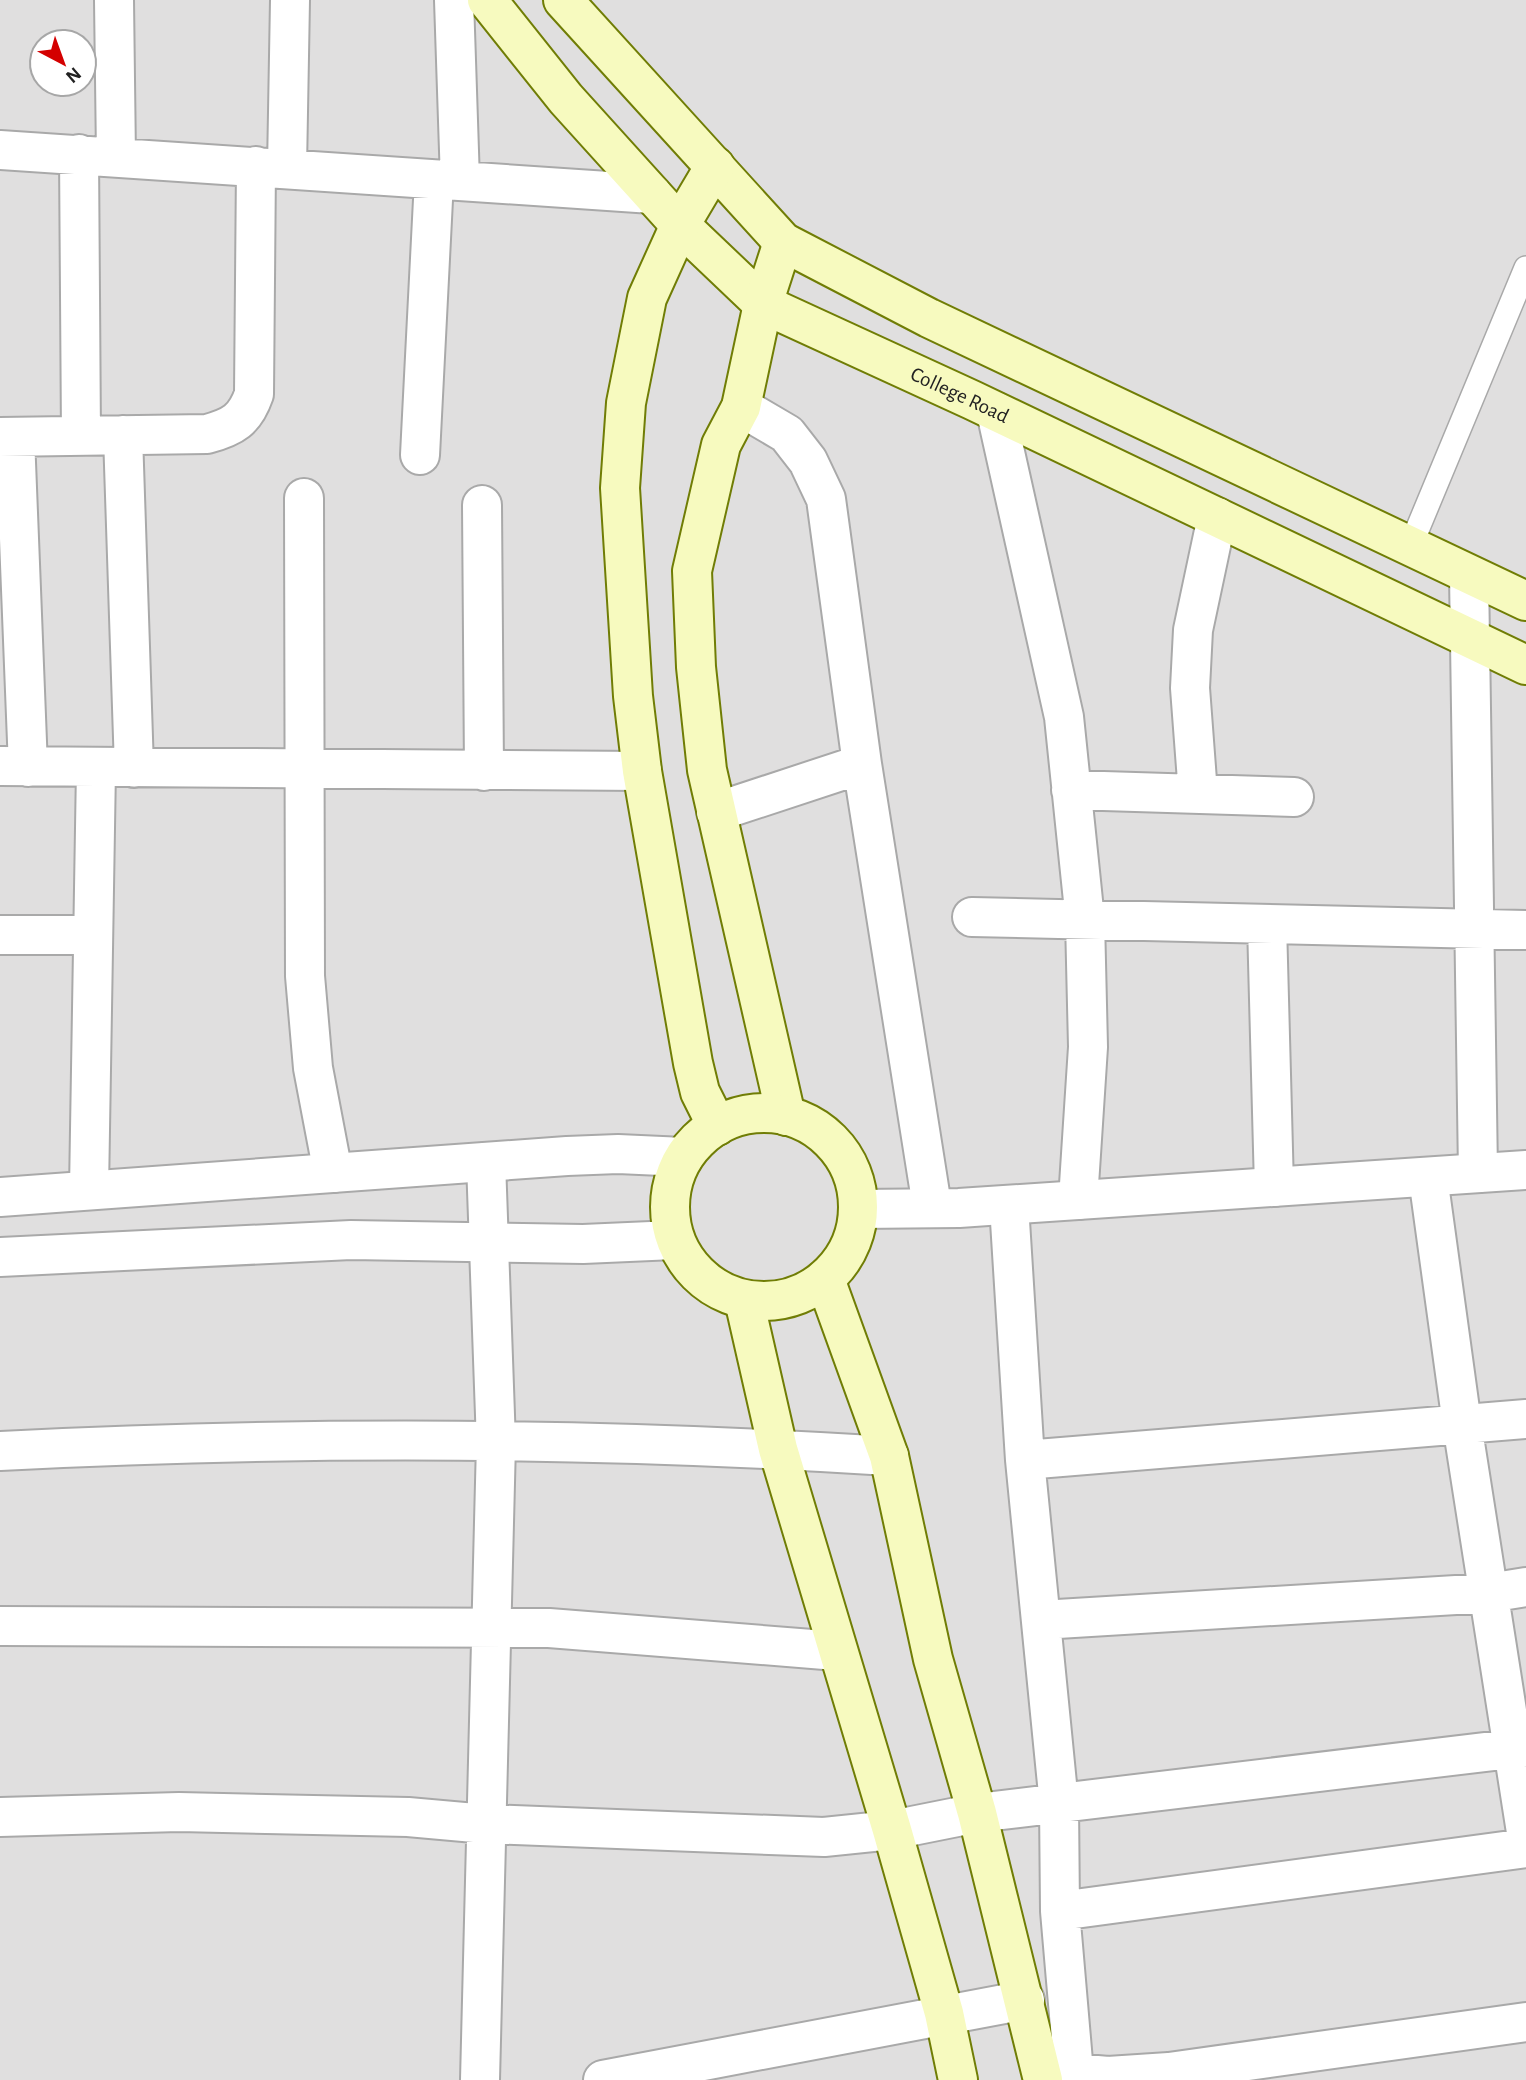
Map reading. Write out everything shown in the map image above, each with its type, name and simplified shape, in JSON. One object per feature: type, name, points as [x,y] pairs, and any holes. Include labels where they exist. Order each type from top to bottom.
[{"type":"main road","name":"College Road","points":[[487,0],[566,99],[680,225],[763,304],[1526,665]]},
{"type":"main road","points":[[563,0],[783,242],[929,318],[1526,601]]},
{"type":"main road","points":[[715,166],[680,225],[647,298],[626,404],[620,488],[633,696],[642,771],[700,1092],[717,1126]]},
{"type":"main road","points":[[783,242],[763,304],[741,407],[721,445],[692,571],[696,667],[707,770],[786,1116]]},
{"type":"main road","points":[[767,1112],[797,1118],[824,1133],[844,1156],[857,1184],[859,1209],[851,1247],[825,1279],[807,1292],[776,1301],[744,1300],[715,1289],[691,1268],[674,1240],[669,1210],[673,1179],[684,1157],[709,1130],[717,1126],[737,1116],[767,1112]]},
{"type":"main road","points":[[825,1279],[888,1456],[933,1659],[977,1813],[1025,2000],[1062,2078]]},
{"type":"main road","points":[[744,1300],[778,1449],[892,1830],[944,2013],[958,2080]]},
{"type":"street","points":[[114,0],[116,157]]},
{"type":"street","points":[[290,0],[272,167],[254,394],[247,414],[231,427],[207,434],[8,437],[14,766],[642,771]]},
{"type":"street","points":[[420,455],[447,181],[454,0]]},
{"type":"street","points":[[0,150],[652,194]]},
{"type":"street","points":[[79,154],[81,436]]},
{"type":"street","points":[[741,407],[788,433],[808,461],[826,499],[862,764],[932,1206]]},
{"type":"street","points":[[996,412],[1064,717],[1085,920],[1088,1046],[1078,1200]]},
{"type":"street","points":[[123,435],[134,768]]},
{"type":"street","points":[[304,498],[305,976],[313,1068],[333,1172]]},
{"type":"street","points":[[482,505],[484,771]]},
{"type":"street","points":[[1198,794],[1190,688],[1193,630],[1217,517]]},
{"type":"street","points":[[1469,575],[1478,1173]]},
{"type":"street","points":[[716,811],[862,764]]},
{"type":"street","points":[[89,1190],[96,768]]},
{"type":"street","points":[[1071,790],[1294,797]]},
{"type":"street","points":[[972,917],[1526,930]]},
{"type":"street","points":[[1267,924],[1274,1187]]},
{"type":"street","points":[[0,935],[93,935]]},
{"type":"street","points":[[0,1197],[618,1154],[684,1157]]},
{"type":"street","points":[[480,2080],[489,1627],[496,1443],[486,1162]]},
{"type":"street","points":[[859,1209],[1009,1205],[1526,1170]]},
{"type":"street","points":[[1428,1177],[1462,1424],[1508,1590],[1526,1832]]},
{"type":"street","points":[[1009,1205],[1025,1460],[1059,1804],[1062,2078],[1169,2072],[1526,2022]]},
{"type":"street","points":[[0,1257],[351,1240],[583,1244],[674,1240]]},
{"type":"street","points":[[1025,1460],[1526,1419]]},
{"type":"street","points":[[0,1451],[106,1446],[496,1443],[778,1449],[888,1456]]},
{"type":"street","points":[[1041,1620],[1508,1590]]},
{"type":"street","points":[[0,1626],[549,1628],[837,1651]]},
{"type":"street","points":[[0,1817],[192,1813],[408,1817],[486,1824],[824,1837],[892,1830],[977,1813],[1520,1748]]},
{"type":"street","points":[[1060,1911],[1526,1848]]},
{"type":"street","points":[[603,2080],[944,2013],[1025,2000]]},
{"type":"lane","points":[[1410,547],[1526,268]]},
{"type":"shaded area","points":[[0,0],[1526,0],[1526,2080],[0,2080]]}]
